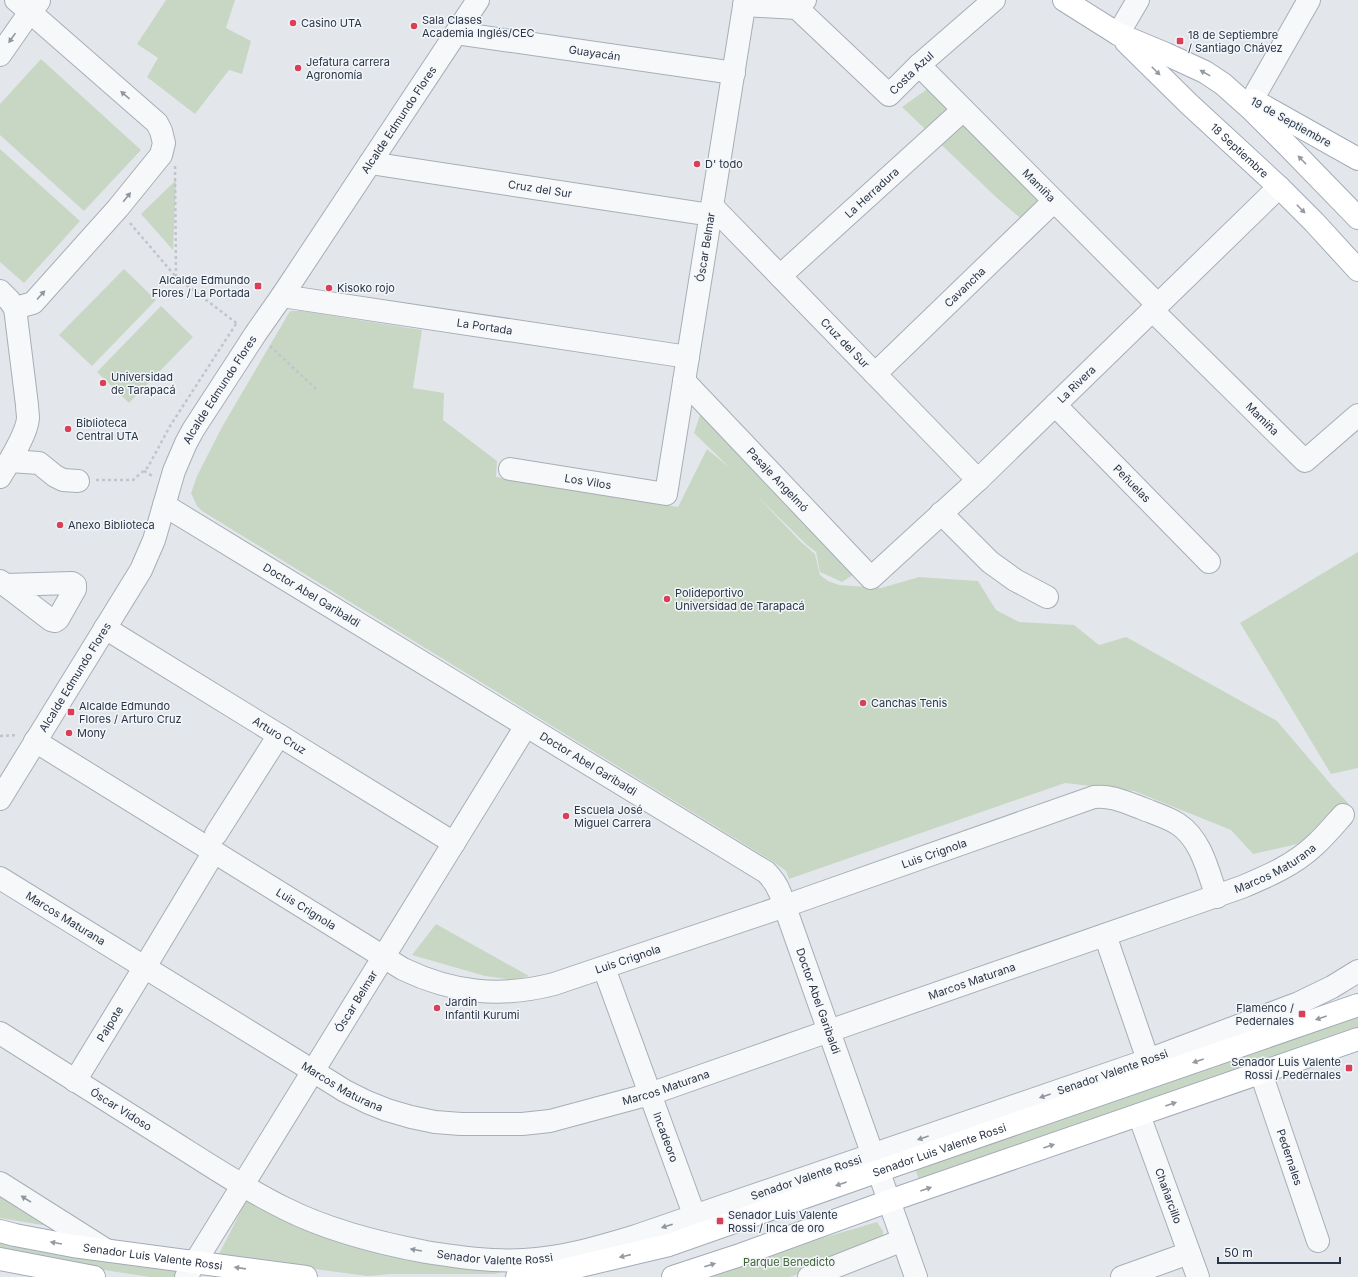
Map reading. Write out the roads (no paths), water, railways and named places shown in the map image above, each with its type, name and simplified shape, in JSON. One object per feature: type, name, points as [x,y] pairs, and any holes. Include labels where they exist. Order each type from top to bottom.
[{"type":"main road","points":[[1064,0],[1118,34],[1205,72],[1223,84],[1251,109],[1358,218]]},
{"type":"main road","name":"18 Septiembre","points":[[1118,34],[1189,104],[1279,187],[1314,222],[1358,270]]},
{"type":"main road","name":"19 de Septiembre","points":[[1223,84],[1358,159]]},
{"type":"main road","name":"Senador Luis Valente Rossi","points":[[517,1277],[555,1272],[669,1245],[875,1164],[1358,1005]]},
{"type":"main road","points":[[673,1277],[1358,1039]]},
{"type":"main road","name":"Senador Luis Valente Rossi","points":[[0,1231],[42,1240],[106,1250],[190,1270],[306,1277]]},
{"type":"main road","points":[[0,1259],[94,1277]]},
{"type":"street","name":"Alcalde Edmundo Flores","points":[[0,799],[141,570],[156,534],[174,471],[186,443],[203,414],[478,0]]},
{"type":"street","name":"Costa Azul","points":[[745,2],[801,4],[889,95],[919,66],[994,0]]},
{"type":"street","points":[[1118,34],[1138,0]]},
{"type":"street","points":[[1252,100],[1309,0]]},
{"type":"street","name":"Óscar Belmar","points":[[666,494],[745,2]]},
{"type":"street","points":[[0,55],[29,4],[157,123],[164,143],[161,155],[118,208],[33,303],[15,308]]},
{"type":"street","name":"Guayacán","points":[[456,33],[734,73]]},
{"type":"street","name":"Mamiña","points":[[919,66],[1054,201],[1155,308],[1305,461],[1358,415]]},
{"type":"street","name":"La Herradura","points":[[780,276],[963,110]]},
{"type":"street","name":"Cruz del Sur","points":[[370,163],[712,210],[780,276],[978,480]]},
{"type":"street","name":"La Rivera","points":[[870,578],[978,480],[1279,187]]},
{"type":"street","name":"Cavancha","points":[[875,374],[1054,201]]},
{"type":"street","points":[[0,291],[15,308],[28,419],[24,432],[5,469]]},
{"type":"street","name":"La Portada","points":[[282,296],[688,357]]},
{"type":"street","name":"Pasaje Angelmó","points":[[684,381],[870,578]]},
{"type":"street","name":"Peñuelas","points":[[1055,404],[1209,562]]},
{"type":"street","points":[[5,469],[39,462],[55,476],[63,480],[78,481]]},
{"type":"street","name":"Los Vilos","points":[[510,469],[666,494]]},
{"type":"street","name":"Doctor Abel Garibaldi","points":[[164,505],[766,872],[777,885],[916,1277]]},
{"type":"street","points":[[941,513],[990,562],[1015,580],[1047,597]]},
{"type":"street","name":"Arturo Cruz","points":[[105,628],[454,843]]},
{"type":"street","name":"Óscar Belmar","points":[[190,1270],[526,726]]},
{"type":"street","name":"Paipote","points":[[75,1080],[146,964],[279,735]]},
{"type":"street","name":"Luis Crignola","points":[[35,742],[215,843],[384,957],[408,971],[435,983],[483,992],[512,992],[540,988],[604,968],[1086,799],[1102,796],[1116,799],[1169,819],[1186,831],[1198,846],[1217,897]]},
{"type":"street","name":"Marcos Maturana","points":[[0,878],[146,964],[345,1090],[387,1110],[435,1122],[461,1124],[514,1124],[550,1121],[650,1094],[1217,897],[1268,876],[1290,864],[1316,845],[1342,815]]},
{"type":"street","points":[[1106,935],[1148,1060]]},
{"type":"street","name":"Incadeoro","points":[[604,968],[695,1217]]},
{"type":"street","name":"Senador Valente Rossi","points":[[242,1186],[286,1210],[335,1230],[365,1239],[439,1254],[472,1259],[524,1260],[573,1253],[636,1236],[875,1164],[1298,1003],[1332,987],[1358,971]]},
{"type":"street","name":"Óscar Vidoso","points":[[0,1033],[242,1186]]},
{"type":"street","name":"Pedernales","points":[[1261,1073],[1318,1241]]},
{"type":"street","name":"Chañarcillo","points":[[1139,1115],[1198,1277]]},
{"type":"street","points":[[0,1183],[106,1250]]},
{"type":"street","points":[[809,1277],[903,1240]]},
{"type":"street","points":[[1122,1277],[1189,1253]]},
{"type":"place","name":"Casino UTA","points":[[293,23]]},
{"type":"place","name":"Sala Clases Academia Inglés/CEC","points":[[414,26]]},
{"type":"place","name":"18 de Septiembre / Santiago Chávez","points":[[1180,41]]},
{"type":"place","name":"Jefatura carrera Agronomía","points":[[298,68]]},
{"type":"place","name":"D' todo","points":[[697,164]]},
{"type":"place","name":"Alcalde Edmundo Flores / La Portada","points":[[258,286]]},
{"type":"place","name":"Kisoko rojo","points":[[329,288]]},
{"type":"place","name":"Universidad de Tarapacá","points":[[103,383]]},
{"type":"place","name":"Biblioteca Central UTA","points":[[68,429]]},
{"type":"place","name":"Anexo Biblioteca","points":[[60,525]]},
{"type":"place","name":"Polideportivo Universidad de Tarapacá","points":[[667,599]]},
{"type":"place","name":"Canchas Tenis","points":[[863,703]]},
{"type":"place","name":"Alcalde Edmundo Flores / Arturo Cruz","points":[[71,712]]},
{"type":"place","name":"Mony","points":[[69,733]]},
{"type":"place","name":"Escuela José Miguel Carrera","points":[[566,816]]},
{"type":"place","name":"Jardin Infantil Kurumi","points":[[437,1008]]},
{"type":"place","name":"Flamenco / Pedernales","points":[[1302,1014]]},
{"type":"place","name":"Senador Luis Valente Rossi / Pedernales","points":[[1349,1068]]},
{"type":"place","name":"Senador Luis Valente Rossi / Inca de oro","points":[[720,1221]]},
{"type":"park label","name":"Parque Benedicto","points":[[789,1262]]}]
